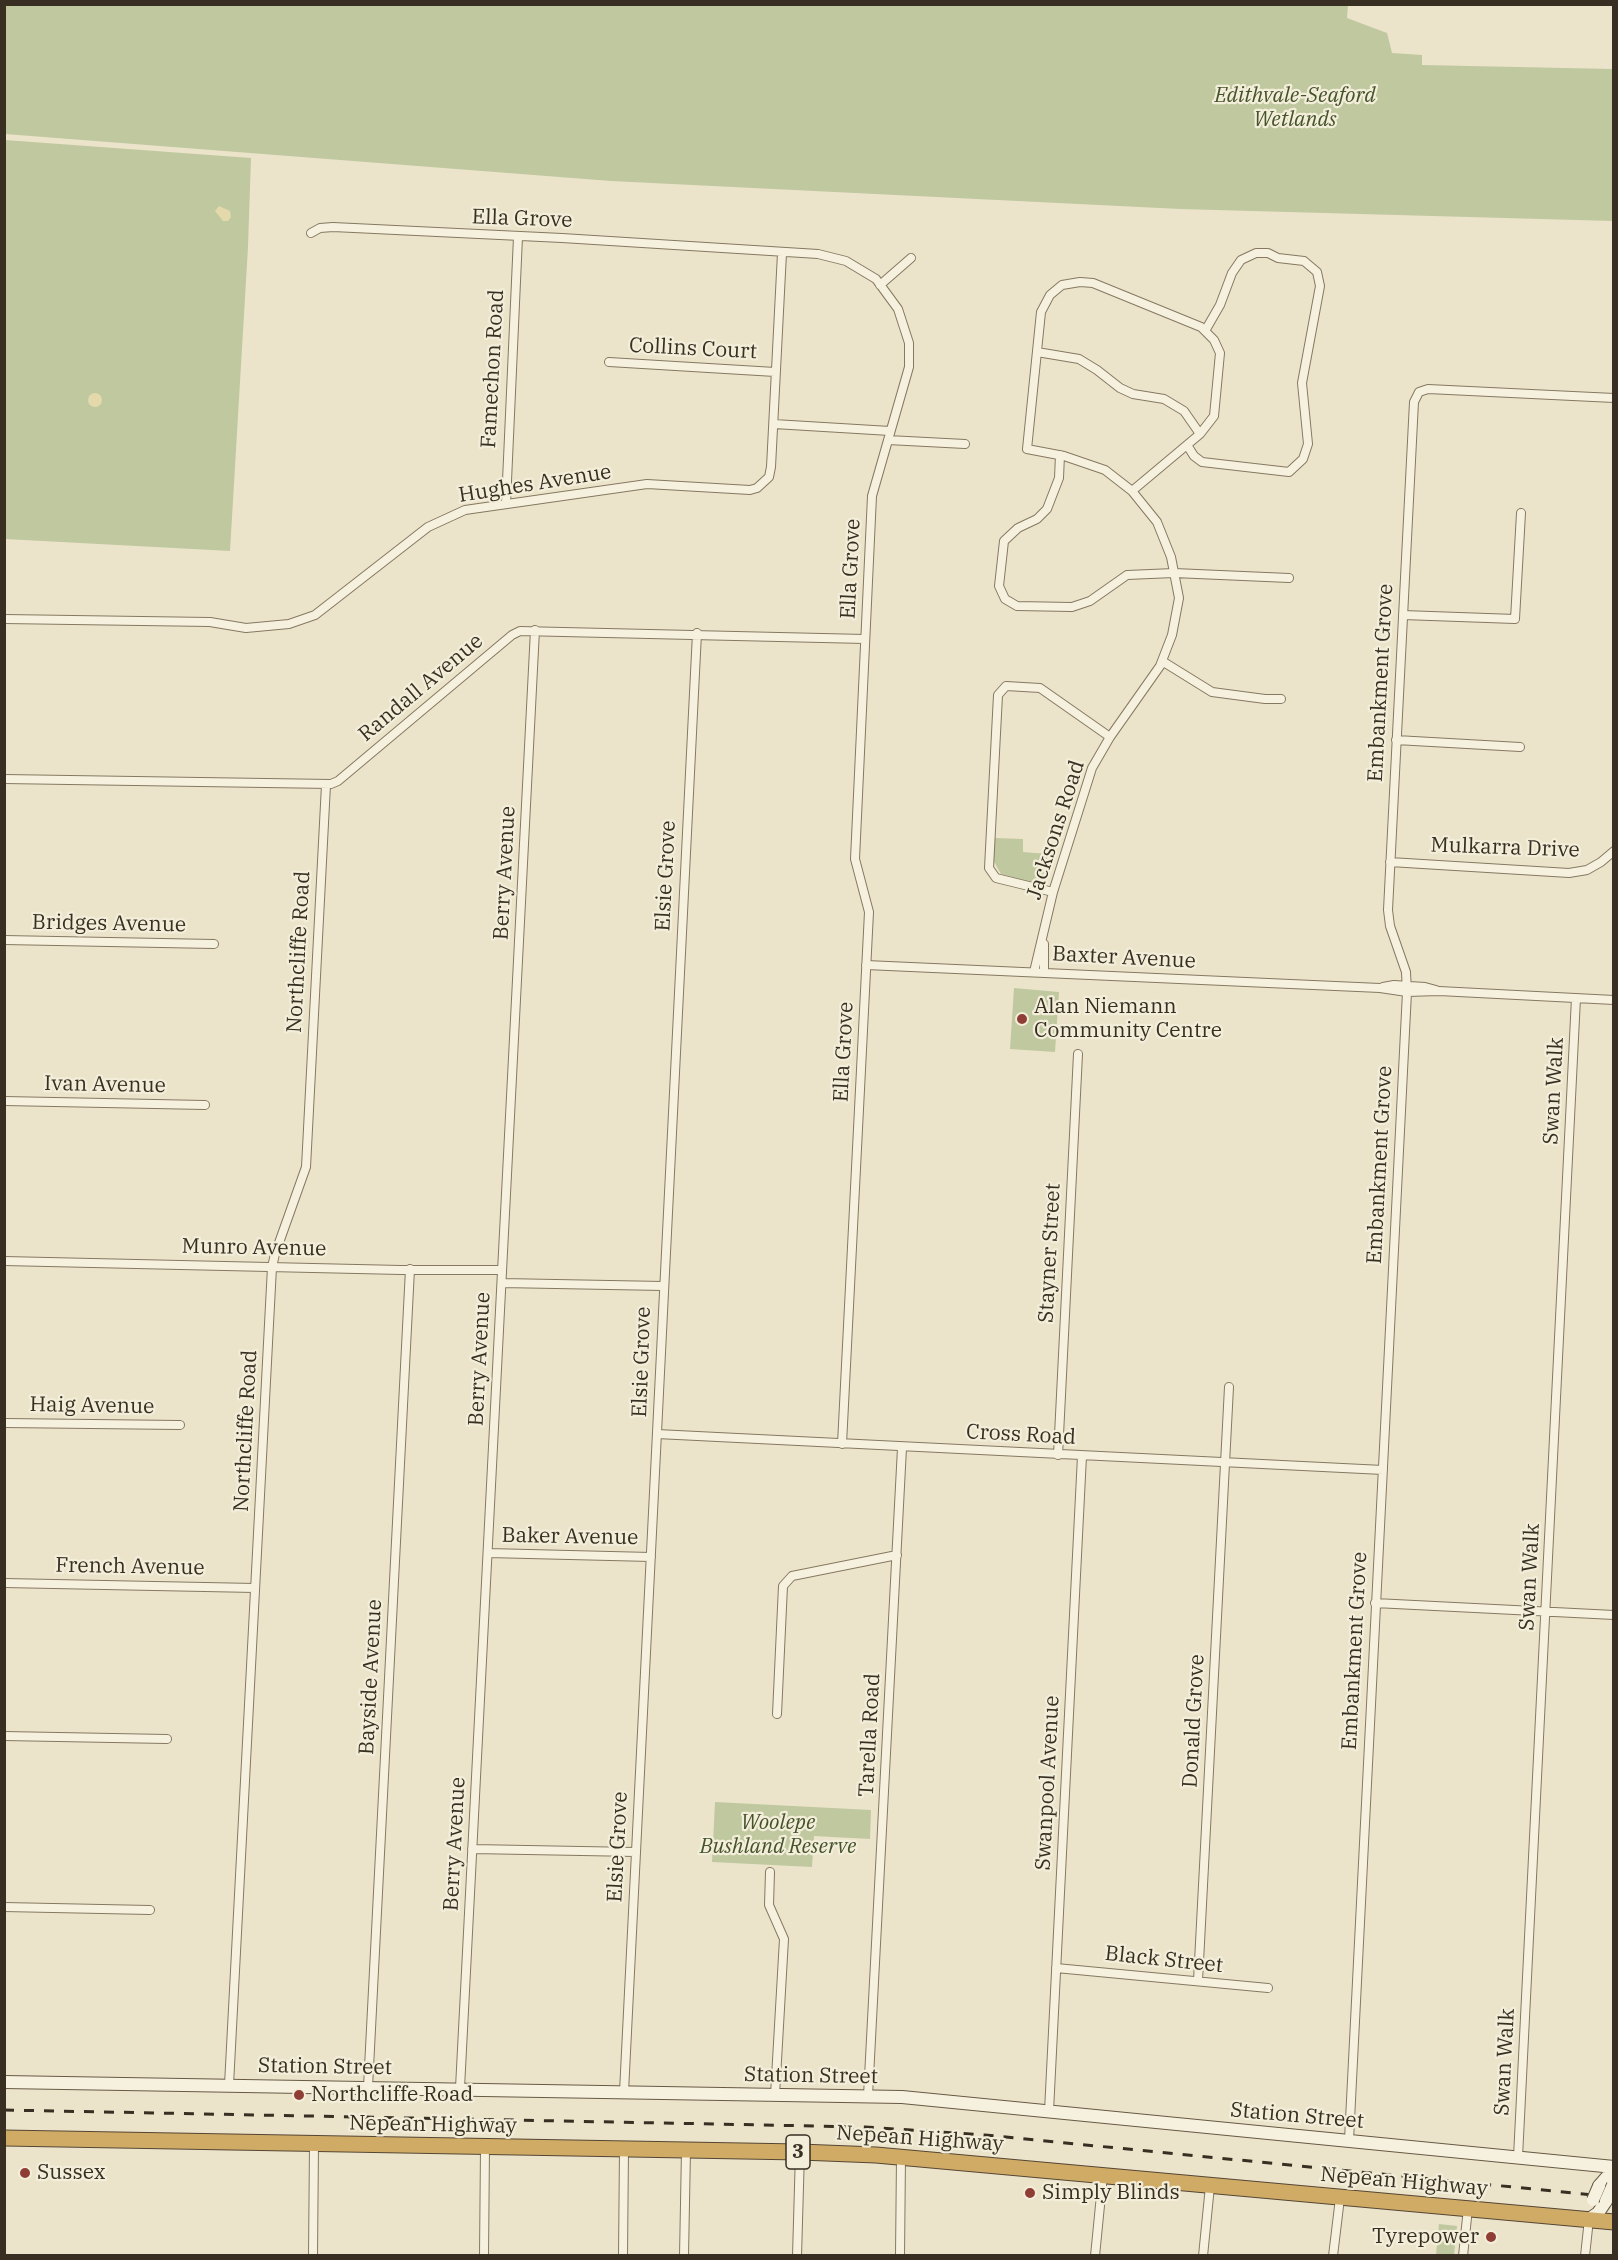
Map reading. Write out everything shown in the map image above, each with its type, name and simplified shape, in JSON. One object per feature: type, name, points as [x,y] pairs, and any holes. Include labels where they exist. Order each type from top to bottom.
[{"type":"highway","name":"Nepean Highway","points":[[4,2138],[800,2152],[901,2157],[1614,2222]]},
{"type":"street","name":"Ella Grove","points":[[311,233],[320,228],[333,227],[818,254],[846,261],[876,279],[898,309],[909,343],[909,367],[872,496],[855,859],[869,912],[842,1444]]},
{"type":"street","name":"Famechon Road","points":[[506,503],[518,237]]},
{"type":"street","name":"Hughes Avenue","points":[[4,619],[210,622],[246,628],[297,623],[323,609],[428,528],[465,510],[647,484],[750,490],[763,484],[769,477],[774,424],[782,253]]},
{"type":"street","points":[[1187,445],[1194,456],[1202,462],[1289,472],[1303,459],[1308,444],[1302,382],[1320,286],[1317,272],[1304,261],[1278,258],[1268,253],[1256,253],[1241,260],[1232,273],[1220,305],[1205,331]]},
{"type":"street","points":[[880,285],[911,258]]},
{"type":"street","points":[[1132,491],[1200,434],[1214,416],[1220,353],[1214,340],[1201,327],[1096,284],[1075,282],[1059,287],[1046,300],[1040,318],[1036,352],[1079,359],[1132,394],[1164,399],[1184,411],[1200,434]]},
{"type":"street","name":"Jacksons Road","points":[[1036,352],[1027,449],[1060,455],[1105,470],[1132,491],[1157,522],[1171,557],[1179,598],[1172,634],[1162,661],[1110,737],[1092,768],[1053,892],[1044,932],[1039,972]]},
{"type":"street","name":"Collins Court","points":[[609,362],[775,372]]},
{"type":"street","points":[[1411,385],[1419,392],[1428,389],[1614,398]]},
{"type":"street","name":"Embankment Grove","points":[[1349,2140],[1407,989],[1406,972],[1390,926],[1388,910],[1414,402],[1419,392]]},
{"type":"street","points":[[774,424],[965,444]]},
{"type":"street","points":[[1060,455],[1059,478],[1047,509],[1037,519],[1018,528],[1004,541],[999,586],[1005,599],[1017,606],[1072,607],[1090,602],[1127,574],[1174,573],[1288,578]]},
{"type":"street","points":[[1403,615],[1515,619],[1521,513]]},
{"type":"street","name":"Berry Avenue","points":[[460,2088],[535,630]]},
{"type":"street","name":"Randall Avenue","points":[[326,785],[338,781],[520,631],[697,633],[866,639]]},
{"type":"street","name":"Elsie Grove","points":[[624,2092],[697,633]]},
{"type":"street","points":[[1162,661],[1212,692],[1281,699]]},
{"type":"street","points":[[1053,892],[996,878],[989,868],[998,695],[1006,686],[1040,688],[1110,737]]},
{"type":"street","points":[[1396,740],[1521,747]]},
{"type":"street","points":[[4,779],[326,785]]},
{"type":"street","name":"Northcliffe Road","points":[[229,2085],[273,1267],[275,1254],[306,1167],[326,785]]},
{"type":"street","name":"Mulkarra Drive","points":[[1390,862],[1569,873],[1587,870],[1614,851]]},
{"type":"street","name":"Bridges Avenue","points":[[4,940],[214,944]]},
{"type":"street","name":"Baxter Avenue","points":[[866,965],[1614,1000]]},
{"type":"street","name":"Swan Walk","points":[[1518,2157],[1576,998]]},
{"type":"street","name":"Stayner Street","points":[[1058,1455],[1078,1054]]},
{"type":"street","name":"Ivan Avenue","points":[[4,1101],[205,1105]]},
{"type":"street","name":"Munro Avenue","points":[[4,1261],[502,1270]]},
{"type":"street","name":"Bayside Avenue","points":[[368,2087],[410,1269]]},
{"type":"street","points":[[502,1283],[663,1286]]},
{"type":"street","name":"Donald Grove","points":[[1198,1981],[1229,1387]]},
{"type":"street","name":"Haig Avenue","points":[[4,1423],[180,1425]]},
{"type":"street","name":"Cross Road","points":[[657,1434],[902,1448],[1383,1470]]},
{"type":"street","name":"Tarella Road","points":[[868,2096],[902,1448]]},
{"type":"street","name":"Swanpool Avenue","points":[[1049,2111],[1082,1456]]},
{"type":"street","name":"Baker Avenue","points":[[488,1553],[651,1557]]},
{"type":"street","points":[[777,1714],[783,1586],[792,1576],[897,1555]]},
{"type":"street","name":"French Avenue","points":[[4,1583],[255,1588]]},
{"type":"street","points":[[1375,1603],[1614,1615]]},
{"type":"street","points":[[4,1736],[167,1739]]},
{"type":"street","points":[[472,1849],[636,1852]]},
{"type":"street","points":[[770,1872],[769,1905],[784,1939],[776,2095]]},
{"type":"street","points":[[4,1907],[150,1910]]},
{"type":"street","name":"Black Street","points":[[1056,1968],[1268,1988]]},
{"type":"street","name":"Station Street","points":[[4,2082],[868,2096],[1049,2111],[1614,2168]]},
{"type":"street","points":[[313,2256],[314,2144]]},
{"type":"street","points":[[484,2256],[485,2147]]},
{"type":"street","points":[[623,2256],[624,2149]]},
{"type":"street","points":[[684,2256],[687,2150]]},
{"type":"street","points":[[797,2256],[800,2152]]},
{"type":"street","points":[[900,2256],[901,2157]]},
{"type":"street","points":[[1585,2256],[1589,2219],[1598,2213],[1599,2186],[1614,2168]]},
{"type":"street","points":[[1095,2256],[1103,2175]]},
{"type":"street","points":[[1599,2200],[1613,2183]]},
{"type":"street","points":[[1203,2256],[1210,2186]]},
{"type":"street","points":[[1333,2256],[1340,2198]]},
{"type":"street","points":[[1463,2256],[1468,2208]]},
{"type":"green space","name":"Edithvale-Seaford Wetlands","points":[[4,5],[1348,5],[1347,18],[1387,33],[1392,53],[1422,55],[1422,65],[1613,69],[1613,221],[1180,209],[611,181],[5,134]]},
{"type":"green space","points":[[5,140],[251,158],[230,551],[5,539]]},
{"type":"green space","points":[[995,838],[1023,839],[1023,852],[1048,854],[1041,885],[1001,874],[993,860]]},
{"type":"green space","points":[[1014,988],[1059,992],[1055,1052],[1010,1049]]},
{"type":"green space","name":"Woolepe Bushland Reserve","points":[[715,1802],[871,1810],[870,1839],[814,1836],[812,1867],[712,1862]]},
{"type":"green space","points":[[1439,2224],[1457,2226],[1454,2255],[1436,2255]]},
{"type":"sand","points":[[219,206],[230,211],[231,217],[228,221],[223,221],[215,211]]},
{"type":"sand","points":[[95,393],[100,395],[102,400],[100,405],[95,407],[90,405],[88,400],[90,395]]},
{"type":"railway","points":[[4,2110],[865,2127],[985,2135],[1614,2197]]},
{"type":"place","name":"Alan Niemann Community Centre","points":[[1022,1019]]},
{"type":"place","name":"Northcliffe Road","points":[[299,2095]]},
{"type":"place","name":"Sussex","points":[[25,2173]]},
{"type":"place","name":"Simply Blinds","points":[[1030,2193]]},
{"type":"place","name":"Tyrepower","points":[[1491,2237]]}]
